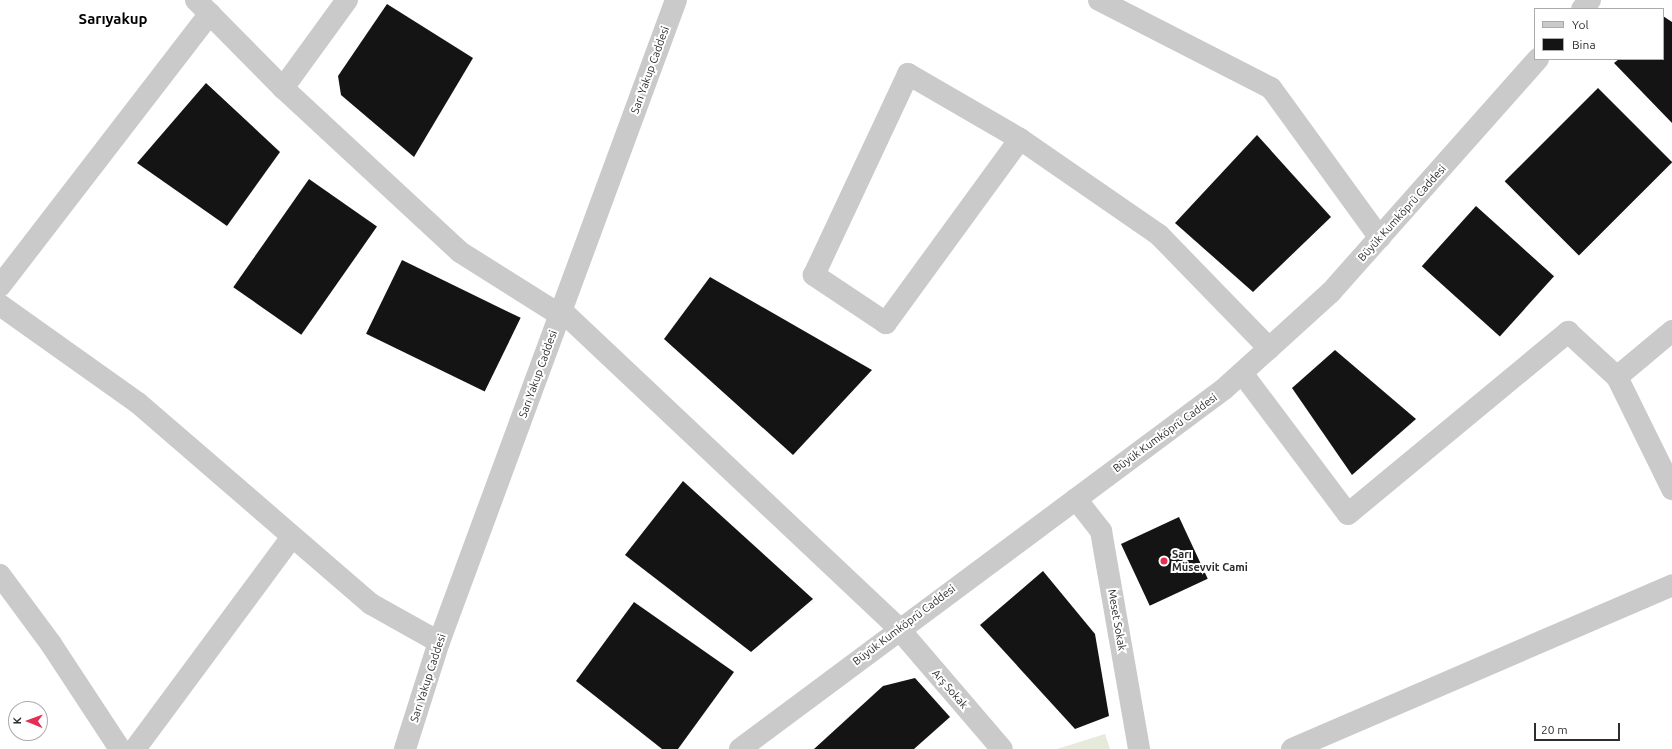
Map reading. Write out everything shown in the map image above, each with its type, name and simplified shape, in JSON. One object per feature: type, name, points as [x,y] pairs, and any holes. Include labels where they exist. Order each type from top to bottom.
[{"type":"street","points":[[283,88],[347,0]]},
{"type":"street","name":"Sarı Yakup Caddesi","points":[[405,749],[440,642],[676,0]]},
{"type":"street","points":[[1099,0],[1271,88],[1380,238]]},
{"type":"street","points":[[1583,8],[1590,0]]},
{"type":"street","points":[[0,286],[203,7]]},
{"type":"street","name":"Arş Sokak","points":[[203,7],[283,88],[460,252],[561,313],[899,629],[1002,749]]},
{"type":"street","name":"Büyük Kumköprü Caddesi","points":[[740,749],[899,629],[1076,499],[1242,372],[1331,292],[1537,60]]},
{"type":"street","points":[[1020,139],[886,323],[814,275],[908,74],[1020,139],[1159,236],[1269,348]]},
{"type":"street","points":[[0,306],[138,403],[292,538],[371,604],[440,642]]},
{"type":"street","points":[[1618,377],[1672,331]]},
{"type":"street","points":[[1242,372],[1348,514],[1568,332],[1618,377],[1672,489]]},
{"type":"street","name":"Meset Sokak","points":[[1076,499],[1101,531],[1139,749]]},
{"type":"street","points":[[135,749],[292,538]]},
{"type":"street","points":[[0,575],[51,644],[120,749]]},
{"type":"street","points":[[1292,749],[1672,585]]},
{"type":"green space","points":[[1105,734],[1110,749],[1057,749]]},
{"type":"building","points":[[387,4],[473,58],[414,157],[341,95],[338,76]]},
{"type":"building","points":[[1664,17],[1672,22],[1672,123],[1614,63],[1618,60],[1664,60]]},
{"type":"building","points":[[206,83],[280,152],[227,226],[137,163]]},
{"type":"building","points":[[1598,88],[1672,162],[1579,256],[1505,181]]},
{"type":"building","points":[[1257,135],[1331,217],[1253,292],[1175,223]]},
{"type":"building","points":[[309,179],[377,227],[301,335],[233,287]]},
{"type":"building","points":[[1476,206],[1554,276],[1500,336],[1422,266]]},
{"type":"building","points":[[402,260],[521,318],[485,392],[366,334]]},
{"type":"building","points":[[710,277],[872,370],[793,455],[664,339]]},
{"type":"building","points":[[1335,350],[1416,419],[1352,475],[1292,388]]},
{"type":"building","points":[[683,481],[813,599],[751,652],[625,555]]},
{"type":"building","name":"Sarı Müsevvit Cami","points":[[1179,517],[1208,579],[1150,606],[1121,544]]},
{"type":"building","points":[[1043,571],[1095,634],[1109,716],[1075,729],[980,625]]},
{"type":"building","points":[[634,602],[734,672],[678,749],[662,749],[576,681]]},
{"type":"building","points":[[915,678],[950,717],[914,749],[814,749],[883,686]]},
{"type":"place","name":"Sarı Müsevvit Cami","points":[[1164,561]]},
{"type":"district","name":"Sarıyakup","points":[[113,19]]}]
